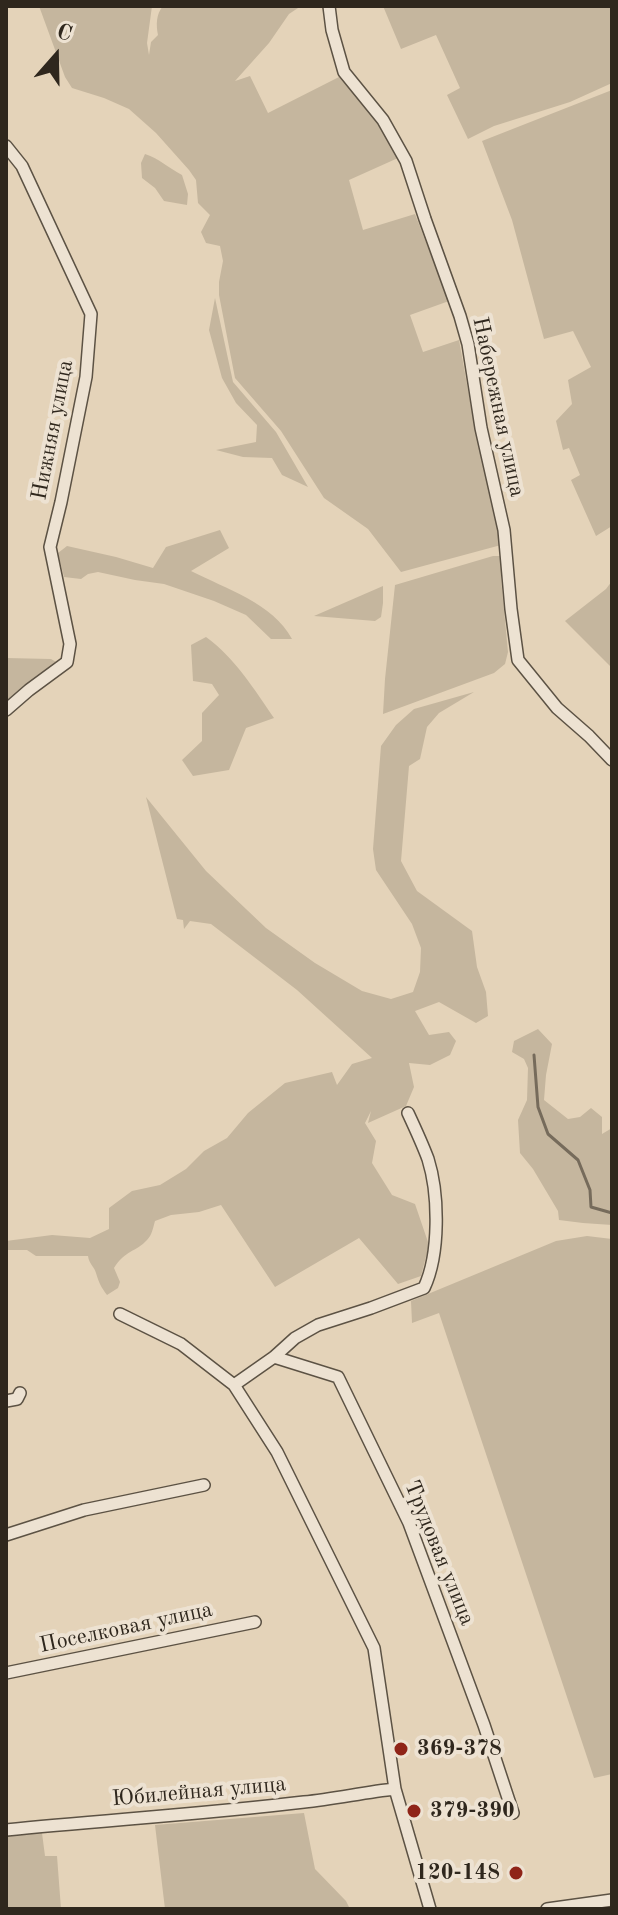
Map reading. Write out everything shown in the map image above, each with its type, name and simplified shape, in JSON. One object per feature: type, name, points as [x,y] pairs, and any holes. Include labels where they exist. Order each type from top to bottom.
[{"type":"street","name":"Набережная улица","points":[[329,6],[344,72],[383,120],[406,161],[460,316],[504,530],[518,660],[557,708],[612,760]]},
{"type":"street","name":"Нижняя улица","points":[[6,146],[22,166],[91,314],[86,377],[50,547],[70,644],[67,662],[6,710]]},
{"type":"street","points":[[234,1385],[295,1338],[318,1325],[424,1288],[436,1241],[436,1208],[429,1162],[408,1113]]},
{"type":"street","points":[[120,1314],[181,1344],[234,1385],[277,1452],[374,1648],[395,1789],[430,1909]]},
{"type":"street","name":"Трудовая улица","points":[[274,1357],[338,1377],[409,1523],[484,1725],[513,1813]]},
{"type":"street","points":[[6,1401],[17,1399],[20,1393]]},
{"type":"street","points":[[6,1535],[84,1510],[204,1485]]},
{"type":"street","name":"Поселковая улица","points":[[6,1673],[255,1622]]},
{"type":"street","name":"Юбилейная улица","points":[[6,1830],[306,1802],[395,1789]]},
{"type":"street","points":[[547,1909],[612,1900]]},
{"type":"shaded area","points":[[39,6],[152,6],[147,43],[149,55],[151,42],[158,35],[157,20],[163,6],[301,6],[289,14],[269,43],[235,81],[250,76],[268,113],[339,77],[381,125],[398,158],[349,180],[363,230],[415,214],[449,301],[410,315],[423,352],[459,340],[501,545],[401,572],[368,529],[324,498],[281,431],[235,378],[219,295],[223,261],[220,246],[206,243],[201,232],[210,215],[198,203],[196,180],[156,133],[129,109],[72,88]]},
{"type":"shaded area","points":[[383,6],[612,6],[612,83],[570,102],[494,126],[468,139],[447,95],[460,88],[436,35],[401,49]]},
{"type":"shaded area","points":[[612,90],[612,526],[596,536],[571,480],[580,475],[569,448],[563,450],[556,421],[572,404],[568,380],[591,367],[573,331],[544,339],[512,220],[482,141]]},
{"type":"shaded area","points":[[145,154],[182,175],[188,194],[187,205],[164,201],[155,188],[142,178],[141,163]]},
{"type":"shaded area","points":[[215,298],[233,382],[276,432],[308,487],[282,475],[272,458],[243,457],[216,450],[256,442],[257,425],[236,403],[222,378],[209,330]]},
{"type":"shaded area","points":[[220,530],[229,548],[191,571],[261,606],[284,626],[292,639],[271,639],[246,615],[164,584],[98,572],[81,579],[64,577],[58,553],[67,546],[153,568],[166,547]]},
{"type":"shaded area","points":[[493,556],[503,556],[501,578],[508,652],[505,664],[494,673],[383,714],[395,585]]},
{"type":"shaded area","points":[[612,581],[612,668],[565,621]]},
{"type":"shaded area","points":[[383,586],[381,617],[375,621],[314,616]]},
{"type":"shaded area","points":[[206,637],[235,664],[274,718],[246,728],[229,770],[193,776],[182,760],[202,741],[202,713],[219,695],[212,684],[193,681],[191,645]]},
{"type":"shaded area","points":[[6,658],[51,659],[58,663],[6,703]]},
{"type":"shaded area","points":[[474,692],[439,713],[427,727],[420,759],[409,766],[401,861],[417,891],[472,931],[477,967],[486,992],[488,1016],[476,1023],[439,1002],[415,1011],[429,1035],[449,1032],[456,1041],[450,1055],[430,1065],[409,1063],[414,1087],[406,1106],[368,1123],[371,1111],[365,1123],[376,1141],[372,1163],[392,1195],[415,1204],[429,1245],[421,1276],[398,1284],[359,1238],[275,1287],[221,1205],[155,1221],[147,1240],[122,1258],[114,1268],[120,1282],[118,1288],[107,1295],[88,1256],[36,1256],[27,1250],[6,1250],[6,1241],[52,1235],[90,1238],[109,1229],[109,1208],[132,1191],[160,1185],[186,1169],[204,1151],[227,1138],[248,1113],[285,1083],[332,1072],[337,1085],[352,1064],[372,1058],[297,990],[211,924],[190,921],[184,929],[183,920],[177,919],[146,797],[206,871],[266,928],[362,991],[391,999],[413,992],[420,972],[421,948],[412,924],[376,870],[373,849],[381,746],[396,725],[414,709]]},
{"type":"shaded area","points":[[538,1029],[552,1044],[544,1100],[568,1119],[580,1117],[591,1108],[602,1117],[602,1134],[612,1128],[612,1225],[559,1220],[558,1211],[520,1153],[518,1120],[527,1100],[528,1068],[524,1059],[512,1052],[514,1041]]},
{"type":"shaded area","points":[[587,1236],[612,1239],[612,1774],[594,1778],[439,1313],[412,1323],[411,1301],[556,1241]]},
{"type":"shaded area","points":[[304,1813],[315,1869],[350,1909],[165,1909],[155,1825]]},
{"type":"shaded area","points":[[42,1833],[45,1856],[57,1856],[61,1909],[6,1909],[6,1835]]},
{"type":"waterway","points":[[534,1055],[538,1107],[548,1134],[578,1160],[590,1190],[591,1207],[612,1213]]},
{"type":"place","name":"369-378","points":[[401,1749]]},
{"type":"place","name":"379-390","points":[[414,1811]]},
{"type":"place","name":"120-148","points":[[516,1873]]}]
